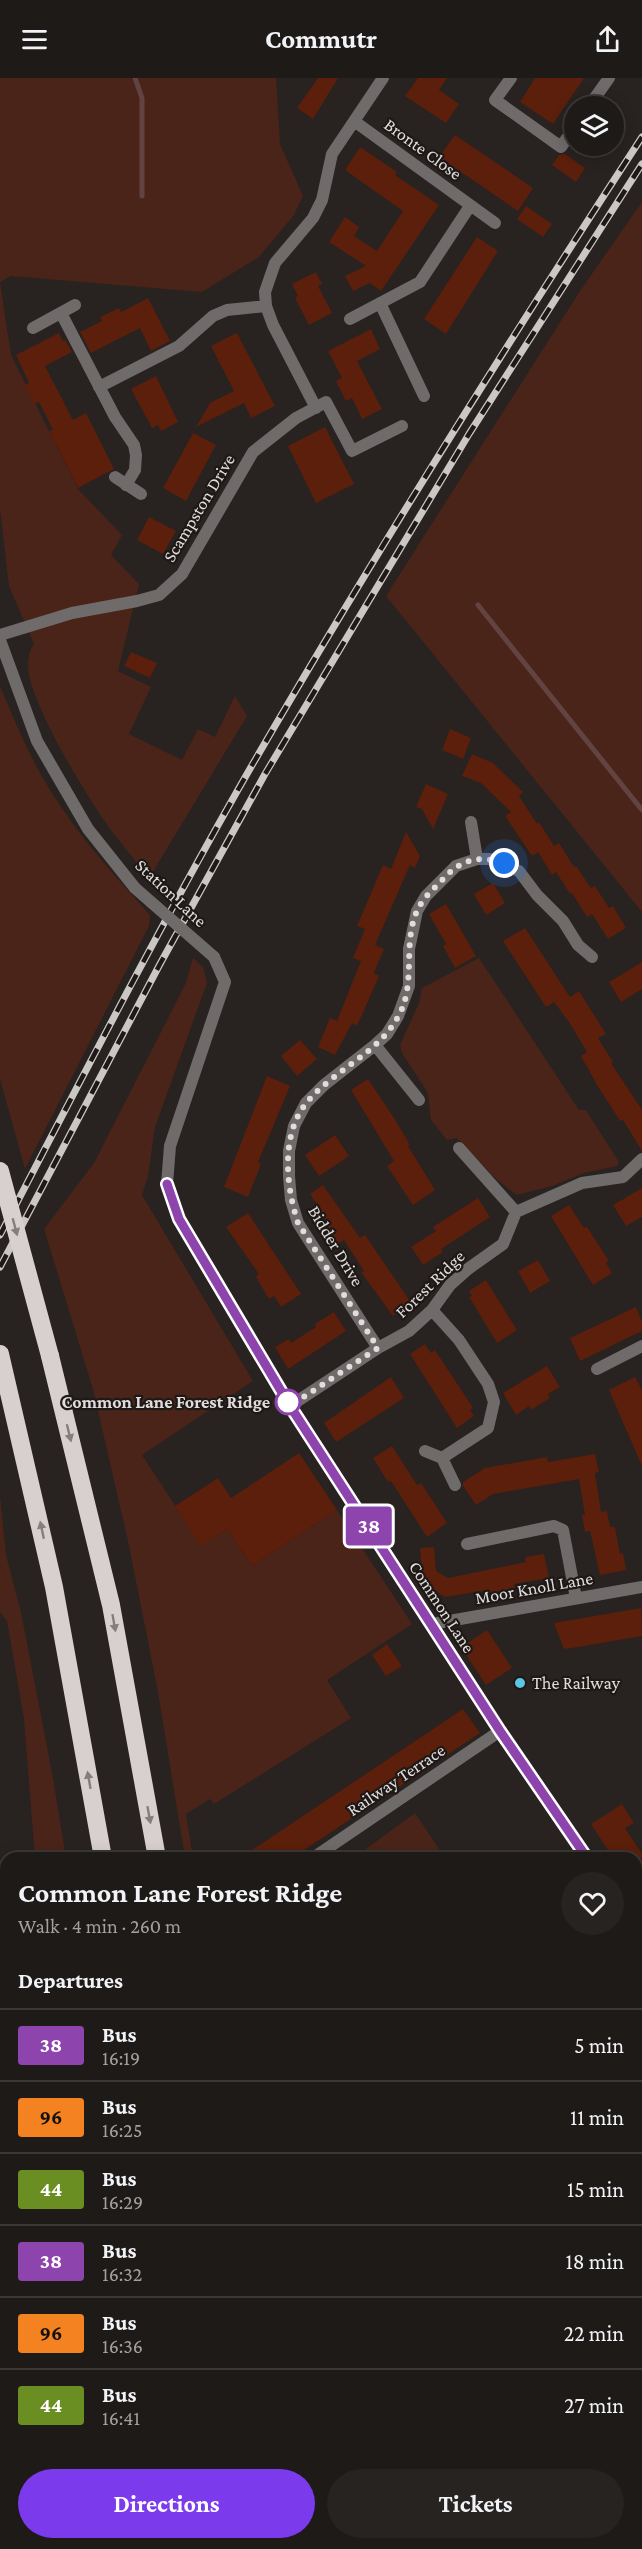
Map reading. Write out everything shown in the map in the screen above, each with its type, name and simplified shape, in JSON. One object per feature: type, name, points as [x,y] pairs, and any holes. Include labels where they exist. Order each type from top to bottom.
[{"type":"highway","points":[[0,1171],[50,1356],[111,1605],[156,1852]]},
{"type":"highway","points":[[0,1354],[54,1587],[102,1852]]},
{"type":"street","points":[[383,78],[333,154],[322,200],[313,218],[275,263],[265,292],[266,306],[285,350],[352,451],[402,426]]},
{"type":"street","points":[[511,78],[495,100],[561,147],[564,143]]},
{"type":"street","points":[[597,96],[609,78]]},
{"type":"street","name":"Bronte Close","points":[[354,121],[495,223]]},
{"type":"street","points":[[350,319],[420,282],[470,206]]},
{"type":"street","points":[[380,303],[424,396]]},
{"type":"street","points":[[33,328],[75,305]]},
{"type":"street","points":[[99,387],[179,346],[213,316],[227,310],[266,306]]},
{"type":"street","points":[[61,313],[99,387],[134,445],[135,470],[126,485]]},
{"type":"street","name":"Scampston Drive","points":[[0,635],[72,613],[137,602],[159,595],[182,574],[253,452],[296,418],[321,405]]},
{"type":"street","points":[[115,477],[141,494]]},
{"type":"street","name":"Station Lane","points":[[0,640],[37,741],[88,829],[135,888],[214,957],[225,982],[170,1146],[167,1184]]},
{"type":"street","points":[[471,822],[477,859],[490,859],[519,871],[537,895],[563,921],[578,945],[592,957]]},
{"type":"street","name":"Bidder Drive","points":[[378,1348],[298,1223],[291,1200],[289,1176],[289,1151],[294,1126],[306,1103],[324,1085],[387,1034],[405,1001],[409,986],[409,949],[417,911],[426,896],[456,866],[477,859]]},
{"type":"street","points":[[375,1045],[419,1100]]},
{"type":"street","points":[[459,1148],[516,1212],[582,1183],[623,1177],[642,1160]]},
{"type":"street","name":"Common Lane","points":[[167,1184],[179,1219],[290,1406],[500,1731],[583,1852]]},
{"type":"street","name":"Forest Ridge","points":[[290,1406],[378,1348],[410,1331],[432,1310],[450,1285],[503,1244],[516,1212]]},
{"type":"street","points":[[432,1310],[477,1366],[494,1402],[488,1428],[442,1458]]},
{"type":"street","points":[[597,1369],[642,1346]]},
{"type":"street","points":[[425,1451],[442,1458],[455,1485]]},
{"type":"street","points":[[468,1544],[559,1527],[563,1530],[576,1598]]},
{"type":"street","name":"Moor Knoll Lane","points":[[432,1624],[642,1587]]},
{"type":"street","name":"Railway Terrace","points":[[322,1852],[500,1731]]},
{"type":"shaded area","points":[[0,78],[276,78],[280,144],[303,196],[294,215],[259,257],[202,292],[11,276],[0,282]]},
{"type":"shaded area","points":[[642,202],[642,912],[386,596],[580,291]]},
{"type":"shaded area","points":[[0,282],[11,355],[78,489],[122,535],[111,555],[139,584],[118,671],[151,687],[129,734],[182,760],[198,729],[215,737],[235,696],[247,716],[154,870],[153,883],[110,829],[76,775],[42,712],[29,675],[28,659],[34,644],[9,586],[0,509]]},
{"type":"shaded area","points":[[0,686],[30,754],[63,810],[98,856],[150,915],[149,926],[25,1169],[0,1079]]},
{"type":"shaded area","points":[[193,958],[203,967],[207,983],[155,1127],[148,1176],[142,1195],[253,1381],[142,1455],[201,1545],[227,1529],[252,1566],[337,1510],[412,1624],[327,1680],[351,1718],[214,1804],[210,1799],[186,1814],[192,1852],[184,1852],[158,1692],[128,1541],[93,1389],[44,1229],[94,1163],[186,983]]},
{"type":"shaded area","points":[[479,958],[579,1110],[586,1110],[619,1162],[617,1166],[584,1173],[552,1186],[517,1195],[496,1179],[457,1138],[447,1140],[431,1120],[428,1093],[402,1053],[400,1045],[419,1003],[422,988]]},
{"type":"shaded area","points":[[0,1496],[6,1555],[21,1612],[65,1852],[35,1852],[24,1719],[7,1621],[0,1612]]},
{"type":"shaded area","points":[[415,1813],[441,1852],[362,1852]]},
{"type":"building","points":[[318,78],[338,78],[313,119],[297,108]]},
{"type":"building","points":[[418,78],[447,78],[439,90],[459,104],[446,123],[405,96]]},
{"type":"building","points":[[535,78],[584,78],[572,96],[564,96],[564,108],[553,124],[520,102]]},
{"type":"building","points":[[455,135],[533,188],[518,211],[439,157]]},
{"type":"building","points":[[360,147],[397,172],[395,175],[439,205],[381,291],[370,283],[353,291],[345,276],[366,266],[329,242],[345,217],[359,227],[354,236],[377,251],[403,211],[345,170]]},
{"type":"building","points":[[559,155],[568,156],[585,168],[576,182],[552,165]]},
{"type":"building","points":[[526,206],[552,224],[543,237],[517,219]]},
{"type":"building","points":[[477,237],[498,251],[446,334],[424,319]]},
{"type":"building","points":[[316,272],[322,284],[318,286],[332,313],[309,325],[295,298],[298,296],[292,284]]},
{"type":"building","points":[[148,298],[170,341],[151,351],[140,328],[91,353],[80,332],[102,321],[100,317],[119,308],[121,312]]},
{"type":"building","points":[[371,329],[380,349],[357,361],[382,409],[362,419],[352,398],[346,401],[336,381],[342,378],[328,351]]},
{"type":"building","points":[[59,333],[72,352],[45,366],[73,420],[86,413],[114,469],[78,488],[49,431],[53,430],[39,402],[34,404],[25,385],[29,383],[16,355]]},
{"type":"building","points":[[237,333],[275,406],[251,418],[244,403],[196,427],[210,403],[234,391],[211,346]]},
{"type":"building","points":[[156,376],[178,422],[161,431],[158,425],[152,428],[131,389]]},
{"type":"building","points":[[325,427],[354,484],[316,503],[288,446]]},
{"type":"building","points":[[193,433],[216,445],[186,501],[163,488]]},
{"type":"building","points":[[149,517],[176,531],[163,554],[137,540]]},
{"type":"building","points":[[131,652],[157,663],[150,678],[124,666]]},
{"type":"building","points":[[450,729],[471,738],[463,759],[442,750]]},
{"type":"building","points":[[472,754],[493,763],[523,792],[519,796],[537,824],[539,822],[554,846],[559,843],[574,867],[576,866],[591,888],[595,886],[609,908],[613,906],[626,928],[608,939],[592,914],[587,917],[556,872],[552,875],[538,852],[532,856],[505,816],[511,812],[481,783],[462,776]]},
{"type":"building","points":[[426,784],[448,794],[433,829],[422,809],[416,807]]},
{"type":"building","points":[[406,832],[420,856],[415,868],[410,865],[375,945],[384,949],[374,973],[379,976],[357,1026],[352,1023],[335,1055],[318,1047],[330,1018],[337,1021],[361,961],[353,958],[365,929],[357,926],[383,865],[391,869]]},
{"type":"building","points":[[493,883],[505,903],[486,915],[474,894]]},
{"type":"building","points":[[446,904],[476,956],[455,968],[443,946],[446,944],[429,914]]},
{"type":"building","points":[[525,928],[570,997],[579,991],[606,1034],[598,1038],[613,1062],[611,1063],[642,1110],[642,1151],[597,1085],[581,1056],[587,1052],[569,1022],[554,1002],[546,1007],[503,941]]},
{"type":"building","points":[[642,962],[642,989],[621,1002],[609,982]]},
{"type":"building","points":[[300,1040],[317,1059],[297,1076],[281,1056]]},
{"type":"building","points":[[267,1076],[290,1086],[258,1162],[261,1164],[248,1197],[224,1187]]},
{"type":"building","points":[[368,1079],[396,1121],[410,1145],[408,1146],[435,1190],[413,1205],[387,1166],[394,1161],[351,1090]]},
{"type":"building","points":[[335,1135],[349,1156],[319,1176],[305,1155]]},
{"type":"building","points":[[323,1185],[360,1238],[365,1235],[412,1304],[393,1316],[361,1272],[364,1271],[344,1240],[337,1244],[322,1220],[326,1218],[310,1194]]},
{"type":"building","points":[[642,1188],[642,1217],[626,1226],[613,1205]]},
{"type":"building","points":[[478,1198],[490,1217],[441,1249],[443,1252],[423,1265],[411,1247],[436,1231],[433,1227]]},
{"type":"building","points":[[569,1205],[584,1228],[587,1227],[609,1261],[606,1263],[612,1273],[593,1285],[551,1216]]},
{"type":"building","points":[[248,1213],[301,1294],[281,1307],[274,1296],[269,1299],[256,1277],[259,1274],[226,1227]]},
{"type":"building","points":[[538,1260],[550,1281],[530,1293],[518,1271]]},
{"type":"building","points":[[486,1280],[517,1330],[497,1343],[469,1297],[472,1296],[469,1291]]},
{"type":"building","points":[[636,1307],[642,1322],[642,1331],[580,1361],[570,1338]]},
{"type":"building","points":[[334,1312],[346,1331],[288,1369],[275,1347],[289,1339],[291,1343]]},
{"type":"building","points":[[425,1344],[431,1353],[435,1350],[473,1408],[470,1410],[474,1416],[457,1428],[410,1354]]},
{"type":"building","points":[[547,1366],[560,1387],[548,1394],[550,1398],[531,1410],[529,1406],[516,1415],[503,1393]]},
{"type":"building","points":[[391,1377],[404,1398],[336,1442],[324,1423]]},
{"type":"building","points":[[635,1377],[642,1390],[642,1466],[609,1390]]},
{"type":"building","points":[[392,1446],[417,1485],[421,1483],[447,1523],[427,1537],[391,1481],[388,1482],[373,1458]]},
{"type":"building","points":[[299,1453],[337,1510],[252,1566],[227,1529],[201,1546],[175,1506],[218,1478],[231,1498]]},
{"type":"building","points":[[595,1454],[599,1472],[595,1473],[601,1512],[607,1511],[610,1527],[615,1527],[620,1554],[623,1553],[626,1570],[600,1575],[590,1531],[585,1532],[582,1515],[585,1515],[579,1479],[493,1494],[476,1505],[463,1486],[463,1482],[485,1468],[547,1457],[548,1462]]},
{"type":"building","points":[[434,1547],[436,1571],[448,1578],[526,1562],[525,1557],[544,1554],[549,1578],[514,1584],[515,1588],[488,1593],[488,1590],[445,1597],[423,1584],[420,1548]]},
{"type":"building","points":[[641,1608],[642,1636],[564,1649],[554,1623]]},
{"type":"building","points":[[487,1630],[512,1668],[486,1685],[461,1647]]},
{"type":"building","points":[[387,1644],[402,1666],[386,1676],[372,1655]]},
{"type":"building","points":[[463,1709],[480,1733],[301,1852],[249,1852]]},
{"type":"building","points":[[622,1804],[634,1823],[625,1828],[641,1852],[609,1852],[591,1824]]},
{"type":"waterway","points":[[135,78],[142,98],[142,196]]},
{"type":"waterway","points":[[478,605],[642,810]]},
{"type":"railway","points":[[0,1235],[92,1058],[251,767],[345,607],[442,449],[642,137]]},
{"type":"railway","points":[[0,1267],[160,964],[265,774],[469,434],[642,164]]},
{"type":"bus line","name":"38","points":[[167,1184],[179,1219],[290,1406],[500,1731],[583,1852]]},
{"type":"place","name":"Common Lane Forest Ridge","points":[[288,1402]]},
{"type":"place","name":"The Railway","points":[[520,1683]]},
{"type":"route","points":[[288,1402],[290,1406],[378,1348],[298,1223],[291,1200],[289,1176],[289,1151],[294,1126],[306,1103],[324,1085],[387,1034],[398,1016],[409,986],[409,949],[412,929],[417,911],[426,896],[456,866],[466,861],[490,859],[504,863]]}]
